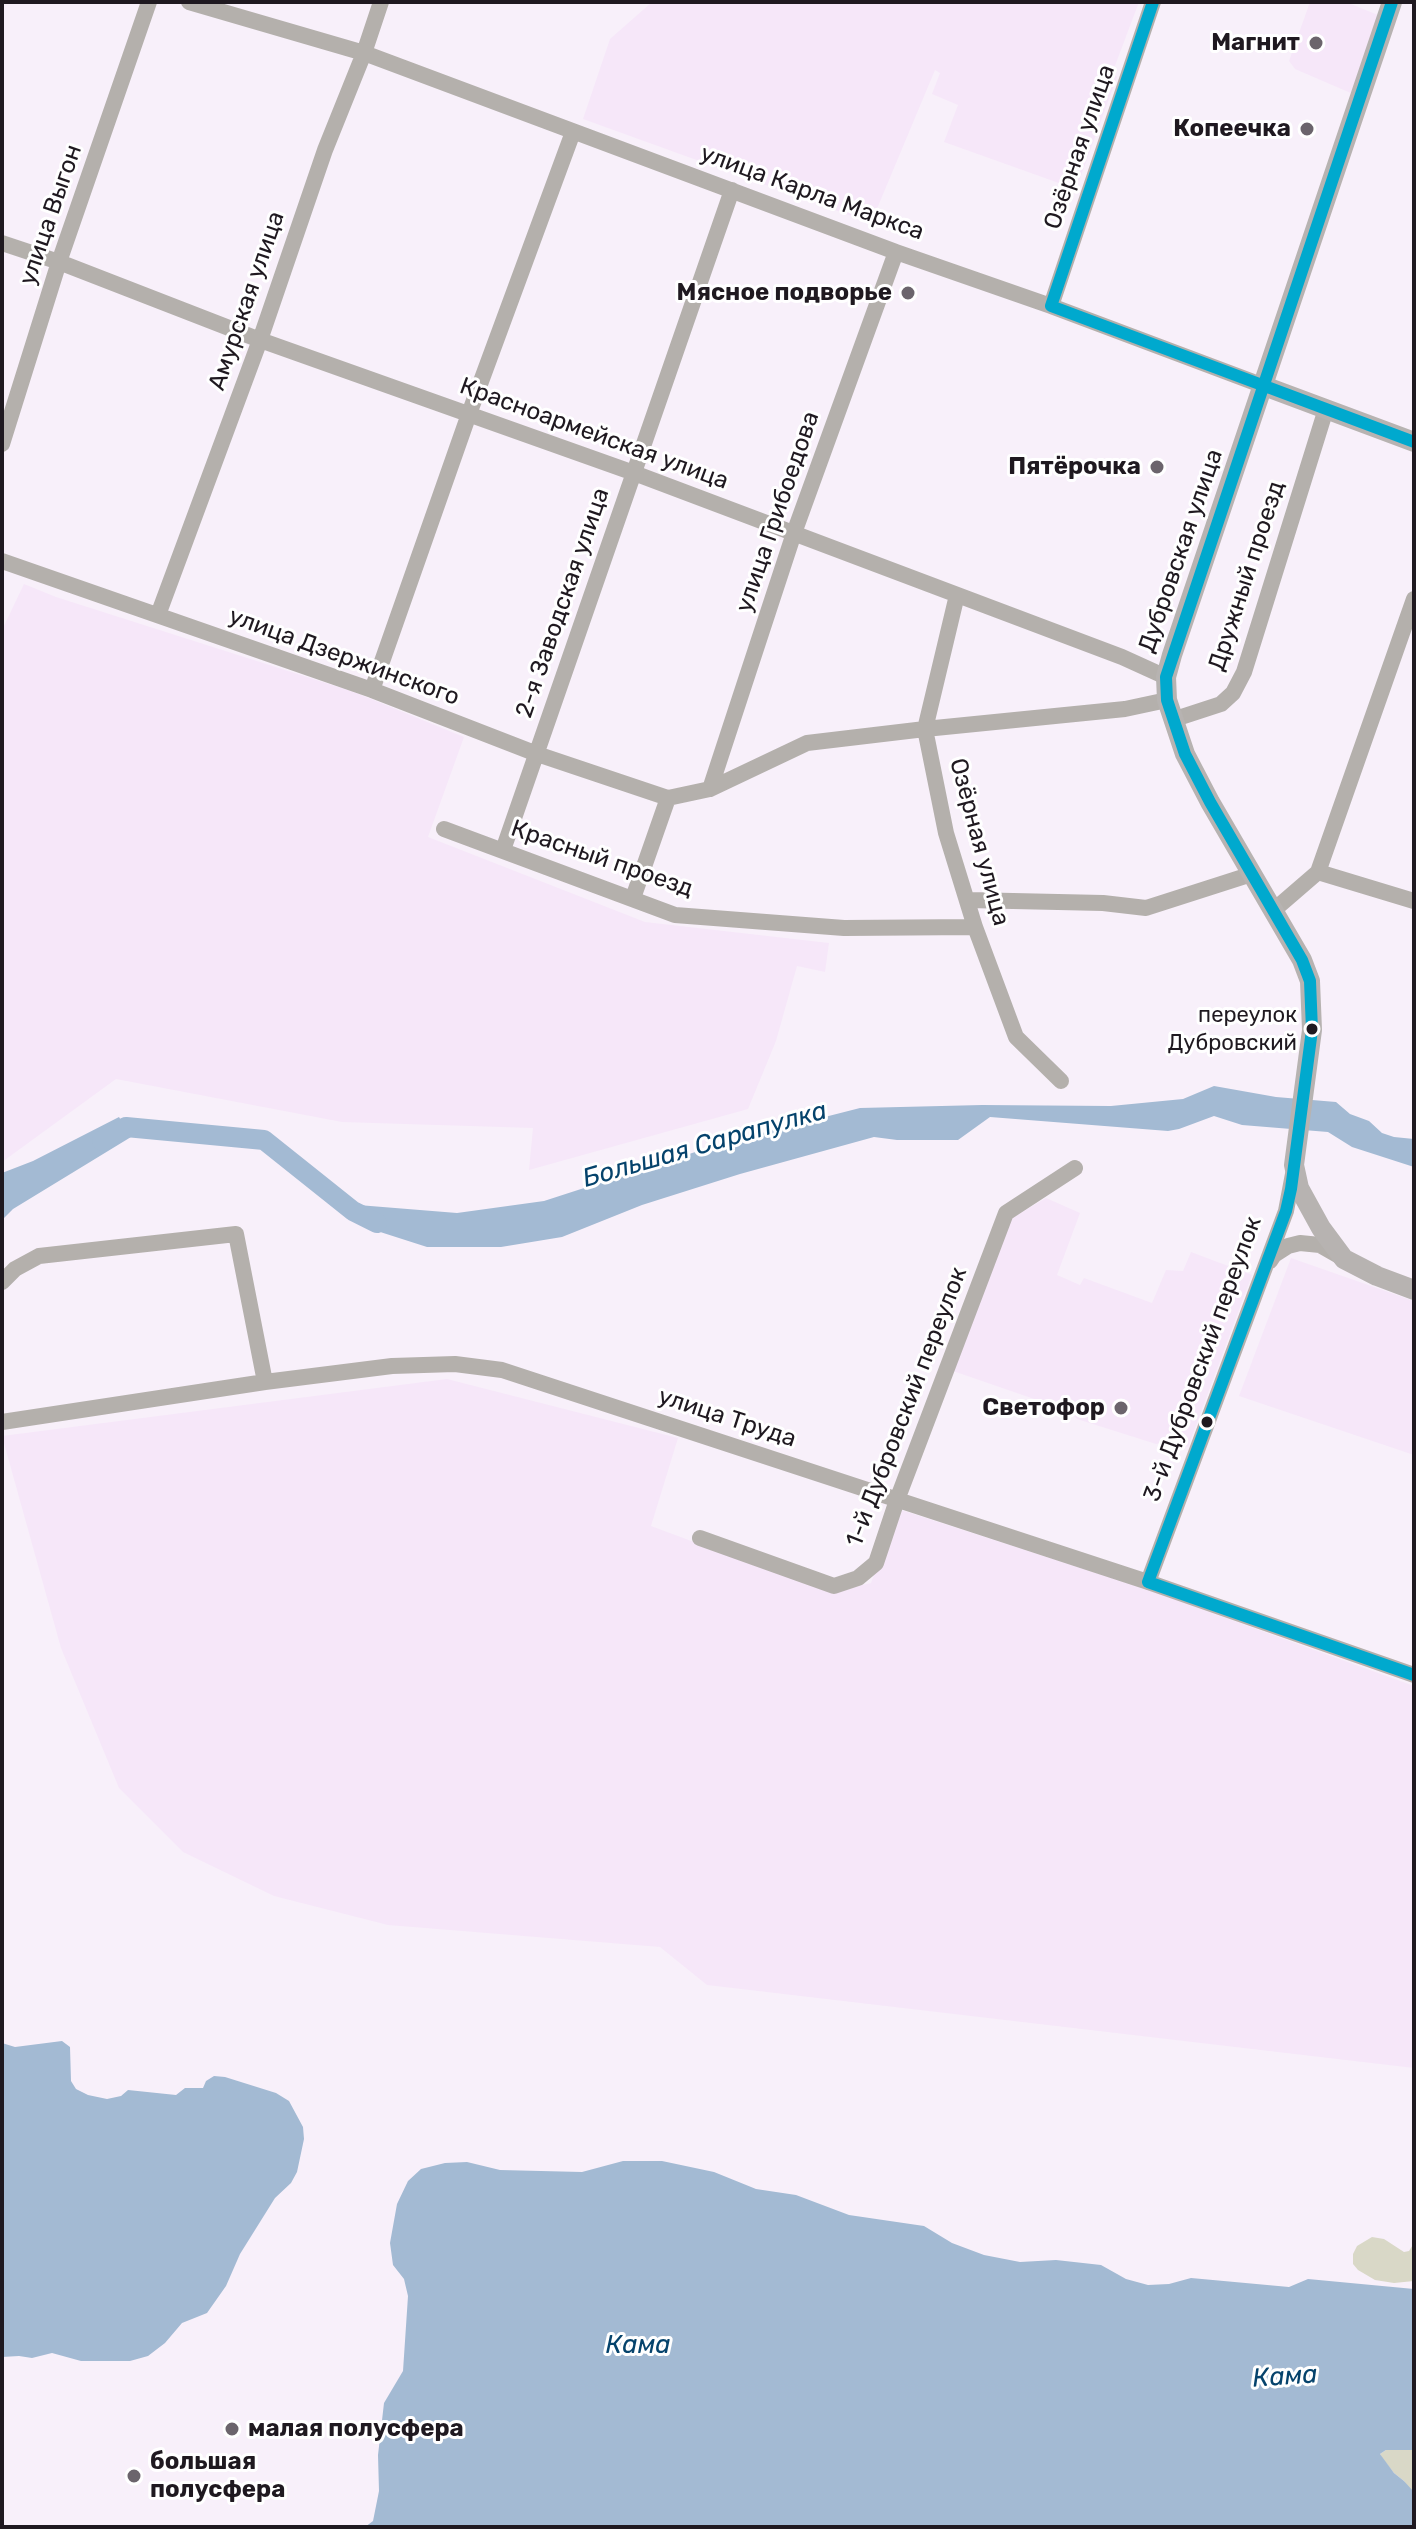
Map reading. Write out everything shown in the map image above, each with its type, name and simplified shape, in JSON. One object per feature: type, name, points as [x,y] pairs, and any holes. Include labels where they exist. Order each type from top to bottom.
[{"type":"main road","name":"Дубровская улица","points":[[1295,1158],[1312,1030],[1310,981],[1302,960],[1185,754],[1170,710],[1166,677],[1392,2]]},
{"type":"main road","name":"улица Карла Маркса","points":[[1264,386],[1414,442]]},
{"type":"main road","points":[[1295,1158],[1299,1188],[1310,1210],[1344,1259],[1414,1290]]},
{"type":"street","name":"улица Выгон","points":[[2,444],[59,262],[149,2]]},
{"type":"street","name":"улица Карла Маркса","points":[[189,2],[364,53],[1264,386]]},
{"type":"street","name":"Амурская улица","points":[[158,615],[381,2]]},
{"type":"street","name":"Озёрная улица","points":[[1051,306],[1153,2]]},
{"type":"street","points":[[372,690],[573,132]]},
{"type":"street","name":"2-я Заводская улица","points":[[503,850],[732,190]]},
{"type":"street","name":"Красноармейская улица","points":[[2,243],[260,340],[634,473],[1122,657],[1166,677]]},
{"type":"street","name":"улица Грибоедова","points":[[710,789],[794,533],[896,252]]},
{"type":"street","name":"Дружный проезд","points":[[668,798],[710,789],[807,743],[1125,709],[1170,710],[1221,704],[1233,693],[1244,672],[1326,409]]},
{"type":"street","name":"улица Дзержинского","points":[[2,561],[372,690],[537,754],[668,798]]},
{"type":"street","name":"Озёрная улица","points":[[957,595],[925,729],[946,833],[975,927],[1016,1037],[1061,1081]]},
{"type":"street","points":[[1274,910],[1318,872],[1414,599]]},
{"type":"street","points":[[633,898],[668,798]]},
{"type":"street","name":"Красный проезд","points":[[444,829],[675,915],[844,928],[975,927]]},
{"type":"street","points":[[1318,872],[1414,901]]},
{"type":"street","points":[[968,900],[1103,903],[1146,908],[1252,874]]},
{"type":"street","name":"3-й Дубровский переулок","points":[[1148,1582],[1286,1211],[1295,1158]]},
{"type":"street","name":"1-й Дубровский переулок","points":[[700,1538],[834,1586],[858,1578],[876,1563],[1006,1213],[1075,1168]]},
{"type":"street","points":[[2,1282],[15,1269],[39,1256],[236,1234],[265,1382]]},
{"type":"street","points":[[1265,1269],[1274,1255],[1300,1243],[1320,1245],[1344,1259]]},
{"type":"street","name":"улица Труда","points":[[2,1422],[392,1366],[455,1364],[502,1370],[1148,1582],[1414,1675]]},
{"type":"shaded area","points":[[652,2],[1139,2],[1113,71],[1117,77],[1078,184],[1070,187],[944,142],[958,105],[932,94],[940,73],[935,70],[871,223],[583,119],[610,39]]},
{"type":"shaded area","points":[[1310,2],[1346,2],[1378,15],[1353,94],[1295,69],[1289,61]]},
{"type":"shaded area","points":[[24,584],[56,597],[354,692],[464,737],[428,837],[645,922],[829,943],[825,972],[797,966],[776,1041],[748,1109],[529,1170],[533,1128],[342,1122],[116,1079],[2,1162],[2,630]]},
{"type":"shaded area","points":[[1046,1198],[1080,1213],[1057,1275],[1080,1285],[1084,1278],[1152,1303],[1166,1270],[1183,1271],[1191,1252],[1252,1275],[1188,1447],[1173,1442],[1156,1444],[1077,1419],[1069,1411],[953,1371],[1012,1218]]},
{"type":"shaded area","points":[[1291,1258],[1414,1301],[1414,1455],[1239,1396]]},
{"type":"shaded area","points":[[447,1379],[678,1438],[651,1526],[801,1582],[834,1592],[871,1583],[898,1509],[1143,1588],[1414,1686],[1414,2068],[707,1985],[660,1947],[388,1925],[274,1896],[183,1852],[119,1788],[61,1648],[2,1436]]},
{"type":"green space","points":[[1372,2237],[1384,2239],[1404,2252],[1409,2251],[1414,2243],[1414,2281],[1394,2283],[1375,2280],[1358,2270],[1353,2264],[1353,2254],[1357,2246]]},
{"type":"green space","points":[[1386,2450],[1414,2450],[1414,2497],[1404,2481],[1382,2458],[1380,2454]]},
{"type":"water","points":[[1214,1086],[1276,1097],[1336,1102],[1350,1114],[1369,1121],[1382,1133],[1414,1139],[1414,1167],[1352,1147],[1328,1132],[1242,1125],[1214,1116],[1168,1131],[990,1117],[958,1140],[874,1137],[642,1205],[562,1237],[501,1247],[427,1247],[374,1230],[351,1214],[358,1205],[457,1213],[544,1201],[723,1143],[860,1108],[1111,1106],[1183,1099]]},
{"type":"water","points":[[119,1117],[131,1137],[13,1209],[2,1220],[2,1173],[33,1161]]},
{"type":"water","points":[[62,2041],[70,2047],[71,2081],[76,2089],[88,2095],[107,2099],[121,2096],[128,2090],[176,2095],[185,2088],[203,2088],[206,2081],[214,2076],[225,2077],[276,2093],[289,2101],[303,2127],[304,2139],[297,2172],[291,2183],[275,2198],[240,2254],[226,2286],[207,2313],[182,2323],[165,2343],[148,2356],[130,2361],[81,2361],[52,2353],[32,2358],[2,2357],[2,2043],[15,2047]]},
{"type":"water","name":"Кама","points":[[623,2161],[662,2161],[714,2172],[756,2189],[796,2195],[849,2215],[924,2226],[952,2243],[984,2255],[1020,2262],[1056,2260],[1101,2265],[1126,2279],[1148,2285],[1191,2278],[1289,2287],[1308,2279],[1414,2289],[1414,2450],[1386,2450],[1380,2454],[1413,2491],[1414,2527],[365,2527],[373,2521],[379,2491],[378,2455],[384,2403],[403,2371],[408,2296],[404,2279],[393,2265],[390,2243],[397,2204],[408,2181],[421,2169],[445,2163],[467,2162],[500,2170],[582,2172]]},
{"type":"waterway","name":"Большая Сарапулка","points":[[102,1141],[126,1127],[264,1140],[353,1211],[377,1223]]},
{"type":"transit line","points":[[1153,2],[1051,306],[1414,442]]},
{"type":"transit line","points":[[1392,2],[1166,677],[1167,700],[1185,754],[1302,960],[1310,981],[1312,1030],[1286,1211],[1148,1582],[1414,1675]]},
{"type":"place","name":"Магнит","points":[[1316,43]]},
{"type":"place","name":"Копеечка","points":[[1307,129]]},
{"type":"place","name":"Мясное подворье","points":[[908,293]]},
{"type":"place","name":"Пятёрочка","points":[[1157,467]]},
{"type":"place","name":"переулок Дубровский","points":[[1312,1029]]},
{"type":"place","name":"Светофор","points":[[1121,1408]]},
{"type":"place","name":"малая полусфера","points":[[232,2429]]},
{"type":"place","name":"большая полусфера","points":[[134,2476]]}]
